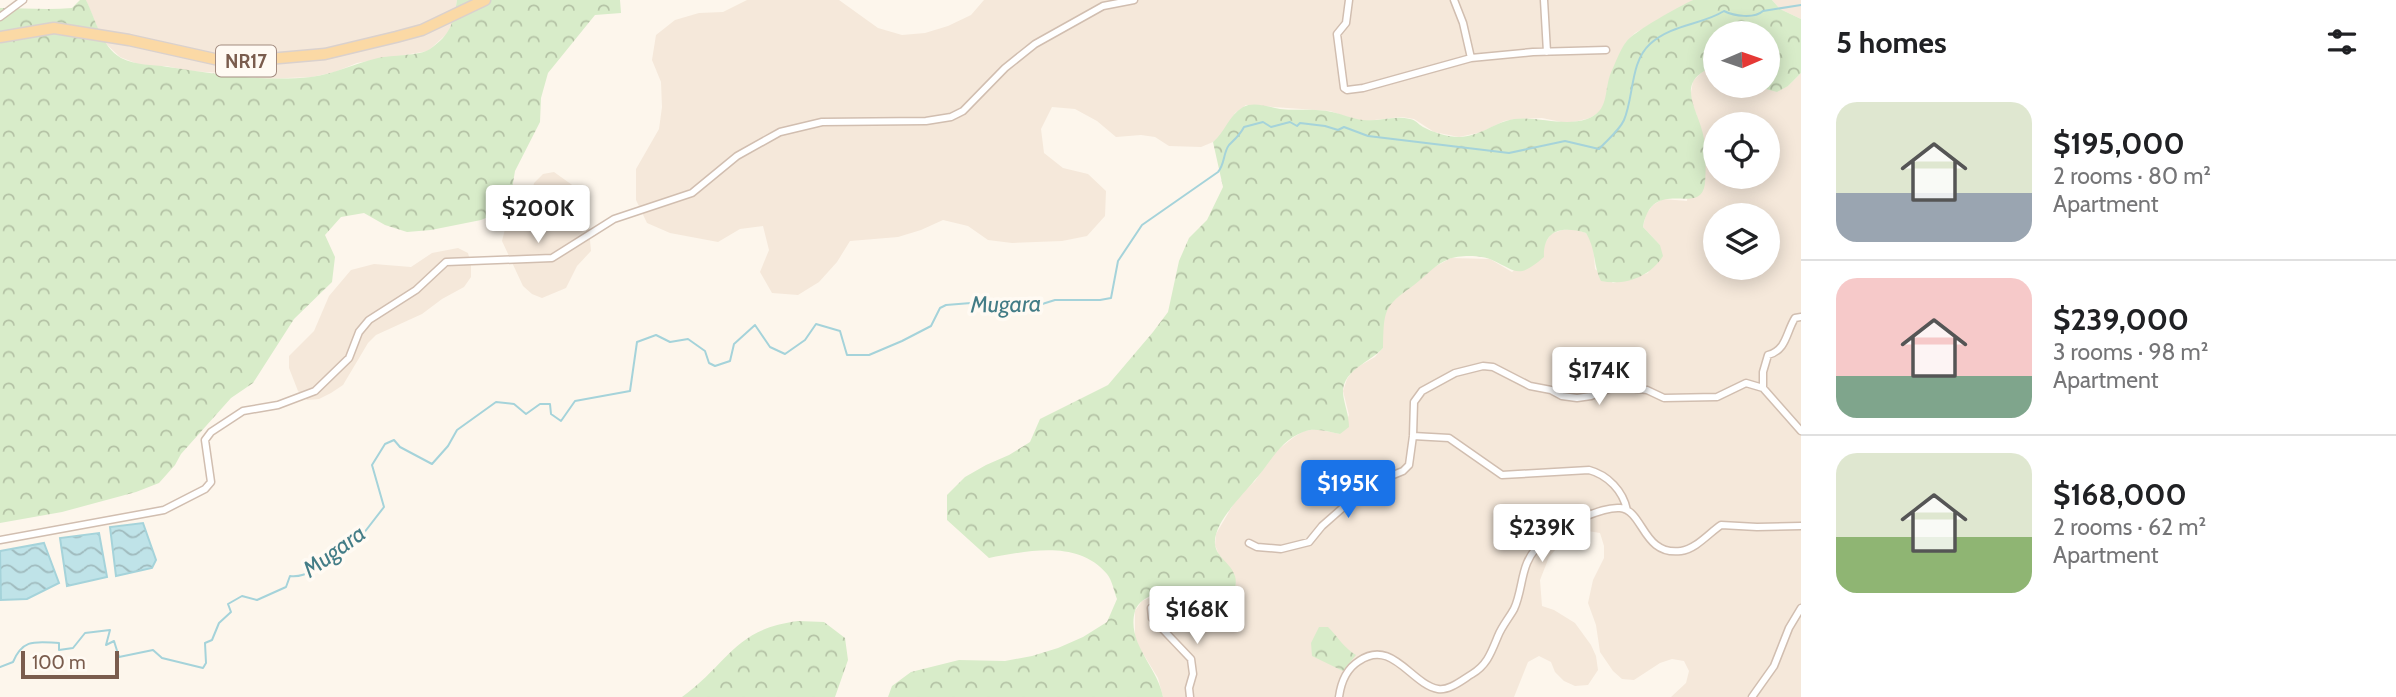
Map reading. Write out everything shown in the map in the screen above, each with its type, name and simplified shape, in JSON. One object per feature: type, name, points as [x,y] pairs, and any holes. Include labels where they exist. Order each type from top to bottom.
[{"type":"main road","name":"NR17","points":[[0,37],[54,28],[129,40],[219,60],[245,61],[325,54],[396,37],[422,30],[485,0]]},
{"type":"street","points":[[0,17],[23,0]]},
{"type":"street","points":[[0,540],[156,512],[205,489],[211,482],[205,440],[211,432],[243,411],[278,405],[315,391],[349,358],[359,332],[369,320],[416,290],[446,262],[552,258],[614,219],[692,193],[737,156],[780,132],[844,120],[926,121],[951,117],[962,111],[1005,68],[1035,44],[1103,6],[1134,0]]},
{"type":"street","points":[[1349,0],[1346,23],[1337,34],[1345,89],[1363,88],[1471,58],[1547,51],[1606,50]]},
{"type":"street","points":[[1454,0],[1463,23],[1471,58]]},
{"type":"street","points":[[1544,0],[1547,51]]},
{"type":"street","points":[[1763,388],[1763,372],[1768,355],[1776,353],[1783,345],[1792,322],[1801,317]]},
{"type":"street","points":[[1249,543],[1257,547],[1281,549],[1309,542],[1347,503],[1376,482],[1404,471],[1409,465],[1414,402],[1422,391],[1455,373],[1483,366],[1502,370],[1530,386],[1577,398],[1611,388],[1647,390],[1664,398],[1717,397],[1746,383],[1763,388],[1801,431]]},
{"type":"street","points":[[1413,436],[1449,438],[1502,475],[1595,471],[1618,488],[1627,510]]},
{"type":"street","points":[[1339,697],[1344,678],[1352,666],[1366,656],[1389,657],[1438,689],[1448,688],[1483,668],[1514,609],[1526,564],[1534,550],[1565,524],[1619,508],[1627,510],[1636,518],[1647,538],[1658,546],[1681,551],[1721,525],[1801,526]]},
{"type":"street","points":[[1151,608],[1152,618],[1191,659],[1193,674],[1189,688],[1190,697]]},
{"type":"street","points":[[1752,697],[1774,666],[1789,628],[1801,608]]},
{"type":"shaded area","points":[[86,0],[457,0],[452,29],[428,51],[357,63],[312,77],[262,79],[166,66],[143,66],[120,57],[103,41]]},
{"type":"shaded area","points":[[747,0],[839,0],[878,28],[902,35],[925,33],[948,26],[971,15],[984,0],[1693,0],[1635,33],[1626,42],[1610,76],[1607,100],[1601,111],[1578,121],[1566,123],[1542,118],[1517,119],[1459,137],[1434,132],[1414,119],[1402,117],[1365,121],[1330,111],[1246,105],[1235,113],[1223,134],[1201,147],[1169,146],[1155,137],[1141,135],[1116,137],[1097,121],[1075,109],[1052,107],[1041,129],[1044,153],[1063,168],[1088,174],[1106,191],[1105,216],[1087,236],[1062,241],[1012,243],[988,240],[968,226],[943,220],[898,237],[850,241],[837,262],[819,282],[798,295],[772,293],[760,272],[769,250],[763,226],[740,229],[718,242],[670,233],[647,223],[636,200],[636,169],[659,129],[662,107],[661,82],[652,60],[656,35],[675,20],[699,13],[723,12]]},
{"type":"shaded area","points":[[1772,0],[1801,0],[1801,19],[1780,9]]},
{"type":"shaded area","points":[[1703,72],[1703,98],[1780,98],[1780,87],[1788,86],[1801,73],[1801,697],[1671,697],[1686,683],[1689,671],[1684,661],[1672,659],[1660,663],[1634,680],[1622,679],[1600,652],[1596,625],[1588,603],[1593,580],[1604,558],[1604,546],[1600,533],[1588,531],[1576,532],[1566,538],[1549,557],[1540,580],[1542,606],[1575,623],[1591,645],[1598,670],[1588,685],[1575,686],[1564,681],[1555,672],[1551,662],[1539,656],[1528,662],[1514,697],[1163,697],[1158,678],[1135,636],[1135,611],[1142,601],[1160,594],[1171,597],[1180,606],[1191,629],[1221,618],[1236,586],[1234,574],[1219,555],[1215,545],[1216,534],[1237,498],[1255,481],[1275,452],[1304,431],[1316,429],[1340,434],[1349,415],[1343,391],[1347,379],[1354,369],[1375,357],[1383,348],[1382,324],[1391,303],[1429,270],[1451,258],[1490,259],[1512,272],[1544,245],[1551,234],[1562,230],[1574,229],[1586,233],[1593,244],[1595,269],[1613,283],[1648,273],[1660,245],[1643,227],[1646,214],[1653,205],[1663,199],[1687,201],[1697,115],[1691,104],[1693,81]]},
{"type":"shaded area","points":[[554,172],[575,187],[582,198],[587,209],[591,251],[577,266],[566,288],[542,298],[523,286],[502,241],[505,229],[531,207],[534,183],[543,174]]},
{"type":"shaded area","points":[[458,248],[468,253],[471,264],[471,277],[464,287],[422,314],[376,335],[368,343],[343,385],[331,393],[319,399],[307,400],[298,391],[289,368],[289,356],[314,331],[329,296],[351,270],[374,264],[411,267],[432,253]]},
{"type":"green space","points":[[80,0],[86,0],[108,47],[127,61],[222,75],[275,79],[320,76],[378,58],[430,49],[447,33],[457,0],[620,0],[621,13],[595,15],[548,73],[541,98],[540,122],[515,171],[510,201],[502,211],[481,220],[407,232],[385,225],[364,213],[341,217],[325,235],[335,257],[332,282],[294,319],[253,383],[231,398],[159,483],[62,512],[0,523],[0,8],[72,8]]},
{"type":"green space","points":[[1693,0],[1772,0],[1780,9],[1801,19],[1801,73],[1780,90],[1780,21],[1703,21],[1703,72],[1694,80],[1691,88],[1703,134],[1703,189],[1695,198],[1666,199],[1656,203],[1648,211],[1643,227],[1660,245],[1663,256],[1658,263],[1644,274],[1628,281],[1601,281],[1586,233],[1562,230],[1547,240],[1544,257],[1523,271],[1513,270],[1482,257],[1453,258],[1439,264],[1396,299],[1385,317],[1383,348],[1352,372],[1344,385],[1349,427],[1340,434],[1312,430],[1287,441],[1223,519],[1216,536],[1216,549],[1233,571],[1236,583],[1232,601],[1222,618],[1208,629],[1199,631],[1191,629],[1176,603],[1165,595],[1150,596],[1137,606],[1133,623],[1135,634],[1163,697],[888,697],[892,686],[911,672],[959,660],[1005,661],[1032,656],[1083,637],[1107,622],[1117,599],[1109,576],[1095,563],[1082,556],[1051,550],[989,558],[947,520],[947,495],[965,477],[1030,442],[1040,419],[1108,385],[1153,332],[1168,312],[1179,261],[1189,238],[1207,220],[1223,187],[1213,142],[1238,110],[1256,104],[1280,109],[1326,111],[1363,120],[1404,118],[1414,120],[1435,132],[1459,137],[1473,135],[1514,119],[1569,122],[1587,119],[1594,116],[1602,106],[1610,75],[1626,42],[1668,13]]},
{"type":"green space","points":[[798,621],[824,622],[845,638],[848,660],[835,697],[682,697],[734,649],[759,631]]},
{"type":"green space","points":[[1319,627],[1328,627],[1356,655],[1343,671],[1312,656],[1311,643]]},
{"type":"water","points":[[143,523],[156,560],[152,568],[116,576],[110,527]]},
{"type":"water","points":[[99,533],[107,577],[67,586],[60,538]]},
{"type":"water","points":[[44,543],[59,583],[27,599],[1,600],[0,551]]},
{"type":"waterway","name":"Mugara","points":[[0,667],[13,662],[21,649],[31,643],[59,643],[59,650],[73,648],[85,633],[110,630],[106,645],[114,641],[119,657],[153,650],[162,658],[203,668],[206,663],[205,643],[212,640],[219,623],[231,612],[228,604],[242,596],[257,600],[286,587],[290,576],[309,572],[342,543],[352,537],[360,538],[384,507],[372,465],[385,444],[394,440],[400,447],[432,464],[448,446],[457,430],[496,402],[514,404],[526,414],[540,404],[550,404],[551,414],[561,421],[575,401],[630,391],[637,342],[656,335],[670,342],[688,339],[705,351],[709,363],[715,366],[730,361],[734,344],[755,325],[770,347],[785,354],[805,340],[816,324],[840,331],[847,355],[869,355],[931,326],[940,308],[946,305],[996,301],[1014,307],[1039,305],[1055,300],[1111,298],[1118,261],[1142,225],[1218,172],[1227,148],[1244,127],[1263,122],[1271,127],[1290,122],[1297,126],[1300,123],[1338,130],[1344,127],[1368,136],[1509,153],[1565,141],[1599,149],[1624,120],[1639,60],[1650,44],[1659,37],[1724,11],[1749,16],[1801,5]]}]
